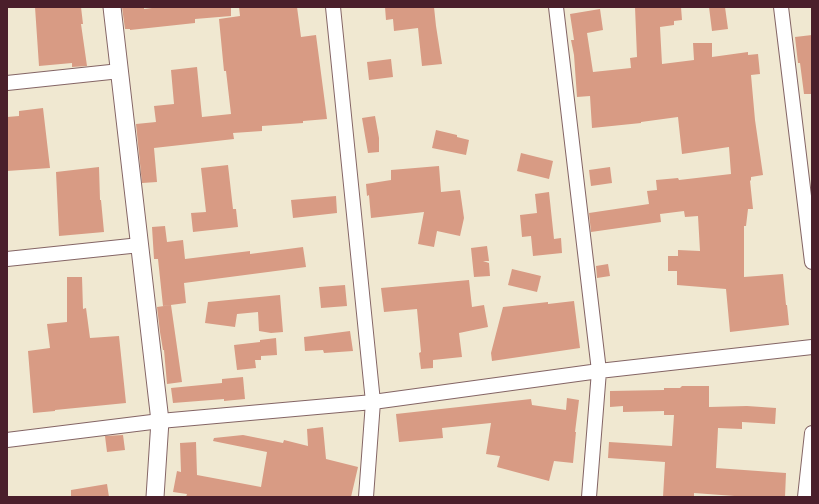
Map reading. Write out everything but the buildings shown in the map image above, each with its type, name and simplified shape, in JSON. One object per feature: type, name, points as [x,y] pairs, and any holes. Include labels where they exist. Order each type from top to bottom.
[{"type":"street","points":[[112,7],[160,421],[155,497]]},
{"type":"street","points":[[333,7],[374,402],[366,497]]},
{"type":"street","points":[[556,7],[599,371],[589,497]]},
{"type":"street","points":[[782,7],[812,262]]},
{"type":"street","points":[[7,83],[120,71]]},
{"type":"street","points":[[7,259],[140,245]]},
{"type":"street","points":[[7,440],[160,421],[374,402],[599,371],[812,348]]},
{"type":"street","points":[[804,497],[812,433]]}]
